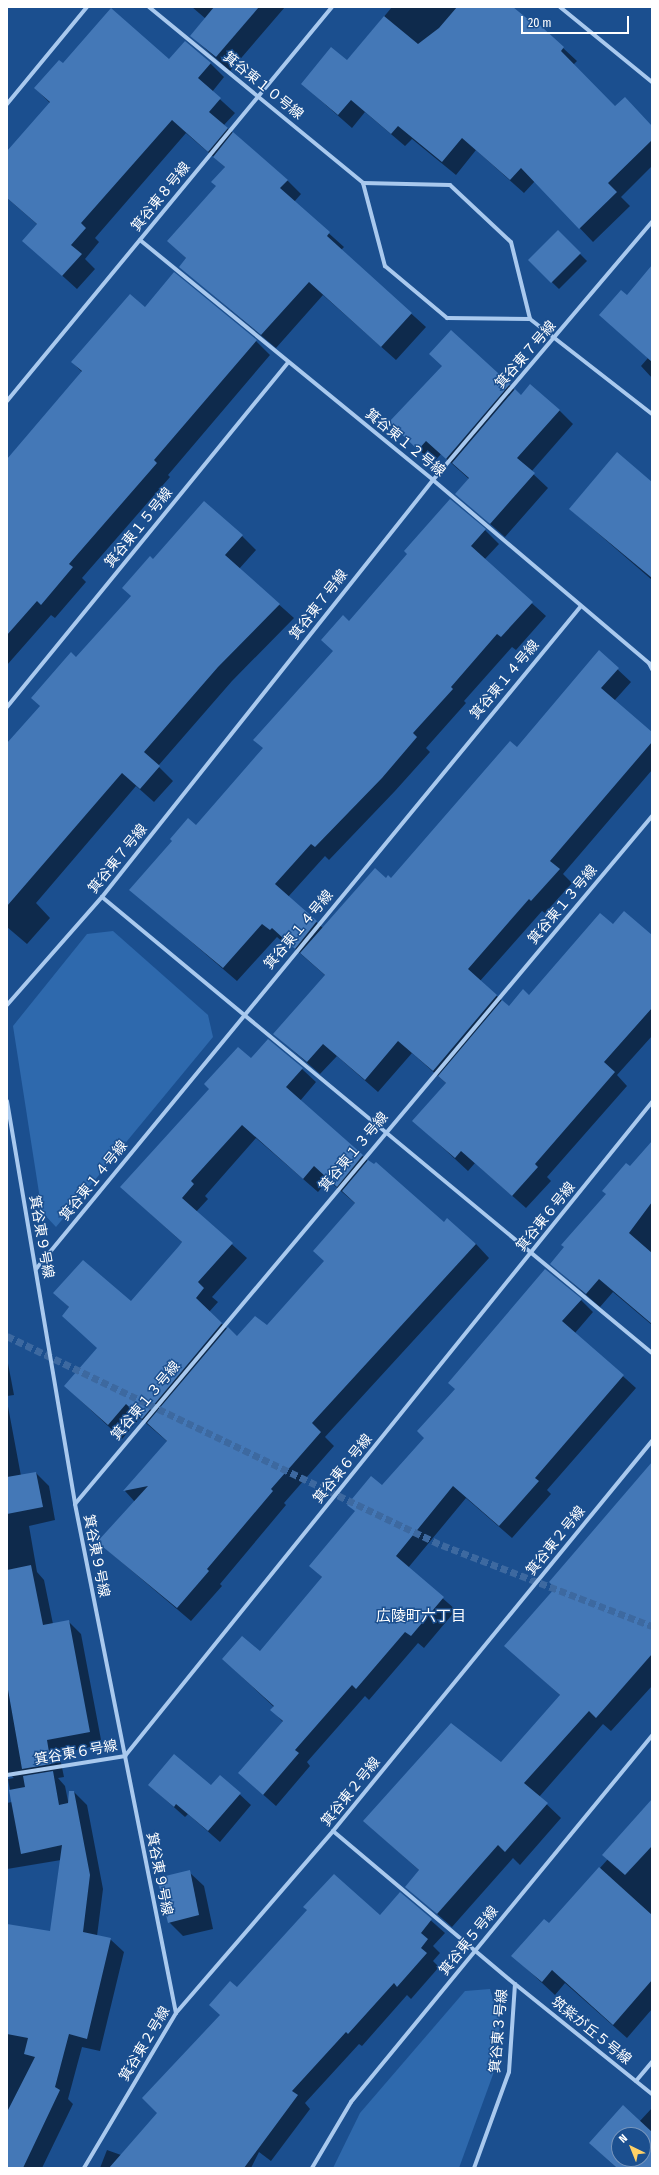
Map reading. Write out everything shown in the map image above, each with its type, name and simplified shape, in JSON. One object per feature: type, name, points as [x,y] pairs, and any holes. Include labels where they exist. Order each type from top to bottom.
[{"type":"street","points":[[7,104],[87,7]]},
{"type":"street","name":"箕谷東１０号線","points":[[149,7],[363,183]]},
{"type":"street","name":"箕谷東８号線","points":[[7,401],[332,7]]},
{"type":"street","points":[[560,7],[652,82]]},
{"type":"street","points":[[530,319],[511,242],[450,185],[363,183],[386,266],[447,318],[530,319],[652,414]]},
{"type":"street","name":"箕谷東７号線","points":[[7,1005],[102,897],[433,480],[652,222]]},
{"type":"street","name":"箕谷東１２号線","points":[[140,240],[433,480],[648,663],[652,669]]},
{"type":"street","name":"箕谷東１５号線","points":[[7,707],[288,362]]},
{"type":"street","name":"箕谷東１４号線","points":[[36,1269],[244,1014],[581,606]]},
{"type":"street","name":"箕谷東１３号線","points":[[75,1504],[385,1132],[652,816]]},
{"type":"street","points":[[102,897],[652,1353]]},
{"type":"street","name":"箕谷東９号線","points":[[7,1101],[75,1504],[176,2013]]},
{"type":"street","name":"箕谷東６号線","points":[[7,1776],[124,1756],[532,1253],[652,1102]]},
{"type":"street","name":"箕谷東２号線","points":[[84,2168],[176,2013],[333,1831],[652,1441]]},
{"type":"street","name":"箕谷東５号線","points":[[312,2168],[351,2102],[652,1735]]},
{"type":"street","name":"箕谷東３号線","points":[[333,1831],[515,1984],[509,2072],[474,2168]]},
{"type":"street","name":"筑紫が丘５号線","points":[[515,1984],[652,2094]]},
{"type":"street","points":[[636,2081],[652,2062]]},
{"type":"shaded area","points":[[113,931],[208,1015],[213,1037],[56,1227],[42,1212],[13,1026],[87,934]]},
{"type":"shaded area","points":[[490,1989],[500,2024],[495,2069],[459,2168],[333,2168],[360,2113],[465,1991]]},
{"type":"building","points":[[214,7],[259,7],[216,57],[190,36]]},
{"type":"building","points":[[457,7],[513,7],[530,21],[532,18],[564,47],[561,51],[615,106],[625,97],[652,126],[652,140],[608,183],[617,192],[579,229],[521,168],[510,180],[462,138],[442,162],[398,126],[391,134],[351,100],[338,115],[301,84],[331,47],[347,60],[384,16],[418,44],[439,28]]},
{"type":"building","points":[[111,8],[169,59],[185,41],[211,63],[198,78],[221,98],[209,112],[228,128],[208,152],[172,120],[81,223],[86,228],[71,245],[82,254],[62,276],[22,241],[37,224],[7,198],[7,151],[50,102],[34,88],[59,60],[63,63]]},
{"type":"building","points":[[233,132],[288,180],[280,188],[330,232],[327,236],[412,313],[381,347],[309,282],[261,335],[179,267],[186,258],[167,241],[216,186],[211,182],[225,167],[213,157]]},
{"type":"building","points":[[558,230],[581,253],[551,283],[528,260]]},
{"type":"building","points":[[652,265],[652,362],[599,315],[621,290],[627,295]]},
{"type":"building","points":[[174,272],[257,340],[154,460],[157,463],[69,564],[73,567],[41,605],[37,601],[7,635],[7,459],[82,371],[71,362],[130,294],[145,307]]},
{"type":"building","points":[[451,330],[510,384],[446,459],[426,441],[418,450],[389,422],[442,366],[429,354]]},
{"type":"building","points":[[530,384],[560,410],[517,458],[535,473],[490,524],[455,494],[469,478],[452,463],[515,389],[521,395]]},
{"type":"building","points":[[617,452],[652,482],[652,578],[569,509]]},
{"type":"building","points":[[450,499],[486,529],[471,546],[533,602],[501,637],[497,634],[451,687],[453,689],[413,733],[417,737],[382,778],[315,847],[311,844],[275,884],[317,921],[295,949],[272,928],[270,930],[262,924],[223,968],[129,890],[172,841],[170,839],[188,818],[196,825],[263,748],[253,740],[333,651],[321,640],[343,615],[349,621],[407,554],[404,551]]},
{"type":"building","points":[[204,501],[243,535],[225,555],[280,604],[218,667],[144,752],[160,766],[140,789],[122,773],[7,906],[7,743],[40,706],[31,698],[71,652],[76,657],[131,596],[122,588],[150,556],[153,559]]},
{"type":"building","points":[[599,650],[619,668],[601,688],[652,732],[652,742],[550,861],[560,869],[531,901],[529,899],[468,969],[497,995],[433,1071],[398,1041],[365,1080],[323,1044],[307,1062],[273,1034],[325,975],[300,953],[375,868],[386,878],[388,875],[391,878],[510,741],[517,747]]},
{"type":"building","points":[[624,911],[652,935],[652,1008],[604,1062],[615,1072],[535,1164],[538,1167],[512,1196],[461,1151],[455,1158],[412,1121],[446,1083],[438,1076],[502,1000],[509,1006],[523,989],[529,995],[600,913],[613,924]]},
{"type":"building","points":[[268,1039],[303,1068],[286,1087],[363,1155],[337,1187],[314,1166],[303,1179],[242,1125],[191,1181],[194,1184],[182,1198],[233,1243],[198,1282],[204,1288],[196,1298],[222,1323],[142,1419],[126,1404],[108,1425],[64,1386],[97,1348],[62,1316],[69,1307],[53,1293],[83,1260],[131,1301],[179,1246],[182,1242],[120,1187],[209,1089],[204,1084],[238,1047],[251,1058]]},
{"type":"building","points":[[652,1141],[652,1202],[629,1233],[652,1253],[652,1324],[599,1279],[586,1294],[550,1264],[564,1247],[561,1245],[606,1194],[602,1191],[626,1163],[630,1166]]},
{"type":"building","points":[[368,1160],[374,1164],[376,1162],[444,1222],[447,1218],[476,1244],[312,1423],[321,1432],[271,1489],[273,1491],[207,1569],[209,1571],[177,1608],[97,1542],[148,1486],[123,1491],[167,1441],[147,1423],[228,1327],[237,1336],[255,1316],[267,1325],[324,1261],[313,1251],[355,1203],[342,1191]]},
{"type":"building","points":[[545,1269],[582,1299],[562,1321],[624,1375],[535,1478],[539,1481],[499,1526],[453,1486],[396,1556],[444,1597],[411,1636],[405,1632],[356,1689],[352,1685],[295,1750],[299,1753],[263,1795],[238,1773],[283,1721],[270,1710],[274,1706],[222,1659],[242,1636],[260,1651],[322,1577],[309,1566],[355,1511],[347,1505],[371,1476],[382,1485],[424,1438],[417,1431],[455,1389],[448,1383]]},
{"type":"building","points":[[652,1462],[652,1654],[596,1718],[589,1711],[524,1783],[548,1803],[505,1852],[498,1845],[437,1914],[405,1887],[419,1870],[363,1821],[451,1723],[501,1762],[560,1695],[504,1646],[555,1588],[549,1582]]},
{"type":"building","points":[[36,1472],[43,1507],[7,1514],[7,1477]]},
{"type":"building","points":[[31,1565],[43,1625],[69,1620],[90,1732],[47,1740],[51,1764],[22,1769],[7,1684],[7,1570]]},
{"type":"building","points":[[174,1754],[211,1785],[220,1775],[241,1793],[208,1831],[176,1804],[174,1807],[148,1785]]},
{"type":"building","points":[[53,1771],[59,1805],[68,1803],[69,1791],[74,1791],[90,1875],[83,1932],[111,1938],[87,2039],[69,2034],[55,2087],[60,2090],[23,2168],[7,2168],[7,2112],[35,2057],[24,2054],[28,2038],[7,2034],[7,1924],[50,1931],[62,1845],[21,1854],[9,1790],[25,1787],[23,1776]]},
{"type":"building","points":[[652,1799],[652,1846],[625,1875],[602,1855]]},
{"type":"building","points":[[599,1867],[652,1915],[652,1980],[613,2025],[552,1970],[542,1982],[511,1956],[544,1919],[549,1923]]},
{"type":"building","points":[[190,1870],[199,1915],[168,1923],[157,1878]]},
{"type":"building","points":[[334,1874],[380,1915],[400,1892],[432,1919],[421,1933],[428,1939],[421,1948],[427,1953],[397,1987],[394,1983],[348,2034],[346,2032],[292,2091],[298,2095],[244,2168],[109,2168],[157,2113],[142,2098],[220,2015],[209,2005],[230,1981],[237,1987],[307,1910],[303,1907]]},
{"type":"building","points":[[623,2105],[647,2127],[611,2127],[611,2163],[589,2143]]},
{"type":"building","points":[[651,2131],[652,2132],[652,2168],[616,2167],[651,2167]]},
{"type":"tunnel","points":[[7,1336],[442,1545],[652,1626]]},
{"type":"district","name":"広陵町六丁目","points":[[421,1617]]}]
